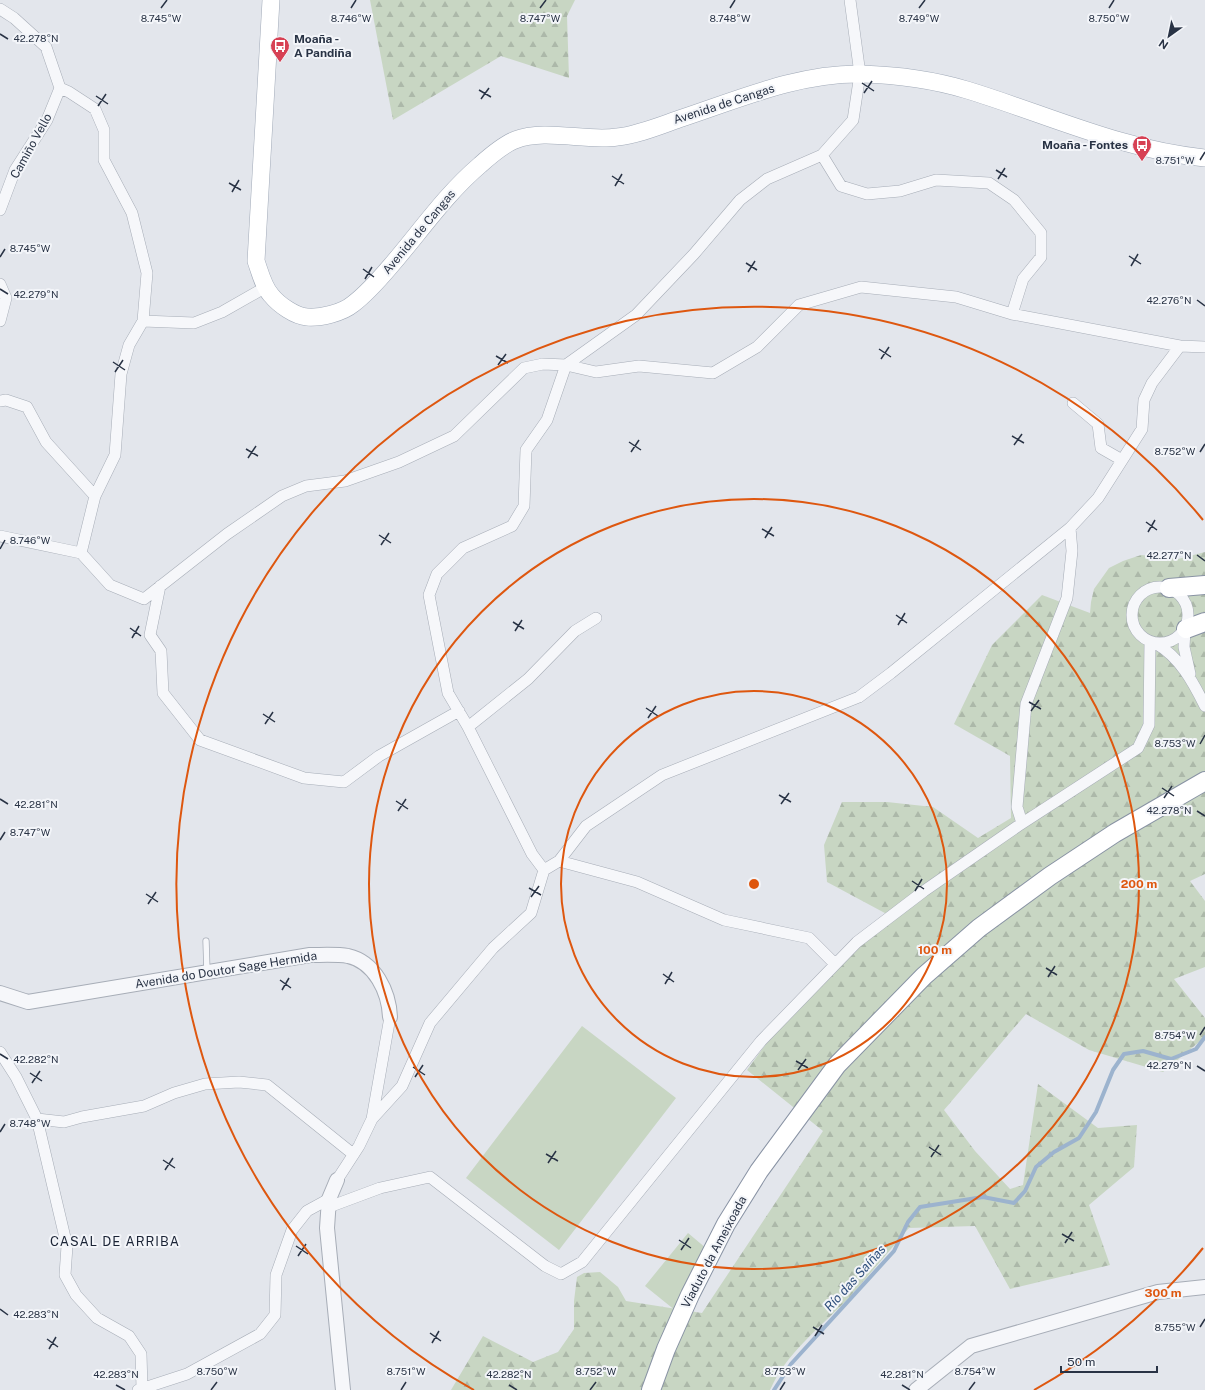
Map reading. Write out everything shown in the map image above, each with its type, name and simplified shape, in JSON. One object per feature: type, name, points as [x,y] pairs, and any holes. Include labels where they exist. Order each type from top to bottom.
[{"type":"highway","points":[[1169,588],[1205,585]]},
{"type":"highway","points":[[1185,630],[1205,622]]},
{"type":"highway","points":[[1166,804],[1205,781]]},
{"type":"highway","points":[[1166,804],[1205,787]]},
{"type":"highway","name":"Viaduto da Ameixoada","points":[[651,1390],[666,1349],[684,1309],[726,1224],[759,1171],[837,1065],[924,976],[979,928],[1050,876],[1115,833],[1166,804]]},
{"type":"main road","name":"Avenida de Cangas","points":[[271,0],[256,261],[266,287],[272,297],[287,309],[306,317],[330,314],[352,306],[375,284],[464,179],[490,156],[515,140],[544,135],[616,138],[664,124],[784,84],[832,76],[860,74],[938,82],[966,90],[1065,125],[1121,141],[1154,150],[1205,158]]},
{"type":"street","points":[[544,870],[532,854],[468,726],[448,692],[429,595],[437,574],[463,548],[512,526],[524,506],[526,450],[547,420],[566,365],[636,315],[694,254],[740,200],[767,179],[822,156],[853,120],[860,74],[850,0]]},
{"type":"street","points":[[0,9],[14,18],[46,48],[60,88],[69,92],[95,109],[104,130],[104,160],[132,213],[147,273],[143,321],[129,345],[122,374],[115,455],[95,496],[82,553]]},
{"type":"street","name":"Camiño Vello","points":[[0,210],[15,170],[48,120],[60,88]]},
{"type":"street","points":[[822,156],[841,186],[867,194],[900,191],[936,180],[989,183],[1014,200],[1041,233],[1041,257],[1023,279],[1012,314]]},
{"type":"street","points":[[0,284],[6,298],[0,321]]},
{"type":"street","points":[[143,321],[194,323],[222,312],[266,287]]},
{"type":"street","points":[[0,536],[82,553],[110,585],[144,599],[227,534],[282,496],[306,486],[345,481],[399,462],[454,436],[524,368],[543,364],[566,365],[596,372],[639,366],[714,373],[757,347],[799,305],[861,288],[956,297],[1012,314],[1180,346],[1205,347]]},
{"type":"street","points":[[372,1119],[402,1086],[430,1023],[493,948],[531,913],[544,870],[559,861],[586,826],[662,775],[859,696],[1070,528],[1098,498],[1142,428],[1144,400],[1152,383],[1180,346]]},
{"type":"street","points":[[0,401],[6,400],[27,407],[46,442],[95,496]]},
{"type":"street","points":[[1073,403],[1098,424],[1101,448],[1122,460]]},
{"type":"street","points":[[1022,823],[1017,807],[1026,704],[1068,598],[1072,551],[1070,528]]},
{"type":"street","points":[[160,586],[150,635],[161,650],[163,693],[200,740],[304,778],[344,782],[379,756],[459,711]]},
{"type":"street","points":[[1191,679],[1184,646],[1185,630],[1189,614],[1187,605],[1176,592],[1169,588],[1159,587],[1149,589],[1141,594],[1135,601],[1132,610],[1132,620],[1136,629],[1142,637],[1153,642],[1169,653],[1191,679],[1205,706]]},
{"type":"street","points":[[468,726],[528,679],[575,631],[596,618]]},
{"type":"street","points":[[1153,642],[1172,641],[1185,630]]},
{"type":"street","points":[[0,1052],[16,1077],[37,1119],[67,1246],[65,1275],[76,1295],[97,1318],[129,1336],[141,1354],[140,1389],[187,1374],[260,1334],[275,1315],[276,1275],[292,1230],[307,1211],[380,1188],[430,1177],[545,1266],[561,1274],[582,1262],[762,1041],[857,942],[918,896],[1022,823],[1138,748],[1149,725],[1153,642]]},
{"type":"street","points":[[559,861],[637,882],[724,920],[809,938],[835,964]]},
{"type":"street","name":"Avenida do Doutor Sage Hermida","points":[[0,993],[28,1002],[310,955],[348,956],[364,963],[377,977],[385,990],[390,1006],[390,1016],[372,1119],[368,1130],[337,1180],[329,1203],[327,1228],[343,1390]]},
{"type":"street","points":[[37,1119],[64,1122],[82,1117],[144,1106],[174,1093],[205,1084],[239,1082],[267,1084],[353,1154]]},
{"type":"street","points":[[916,1390],[971,1346],[1158,1292],[1205,1287]]},
{"type":"lane","points":[[206,941],[206,972]]},
{"type":"green space","points":[[370,0],[575,0],[567,16],[569,78],[501,56],[393,120]]},
{"type":"green space","points":[[1205,552],[1205,874],[1190,881],[1205,901],[1205,967],[1174,979],[1205,1018],[1205,1037],[1163,1072],[1089,1050],[1026,1014],[944,1110],[975,1151],[1010,1189],[1023,1185],[1038,1084],[1098,1128],[1137,1125],[1134,1167],[1089,1205],[1110,1265],[1010,1289],[975,1226],[909,1228],[845,1302],[794,1353],[777,1377],[770,1390],[451,1390],[483,1336],[533,1362],[558,1352],[574,1329],[574,1301],[577,1277],[584,1273],[600,1272],[618,1287],[626,1301],[702,1313],[823,1131],[747,1070],[769,1040],[861,945],[896,919],[827,882],[824,845],[842,802],[887,802],[933,807],[978,838],[1011,818],[1010,756],[954,724],[992,645],[1042,595],[1090,613],[1094,589],[1109,568],[1123,561],[1141,555],[1178,559]]},
{"type":"green space","points":[[582,1026],[676,1098],[559,1250],[466,1178]]},
{"type":"green space","points":[[688,1233],[719,1259],[676,1311],[645,1286]]},
{"type":"waterway","name":"Río das Saíñas","points":[[774,1390],[791,1364],[894,1251],[908,1222],[920,1207],[983,1197],[1014,1203],[1025,1191],[1036,1167],[1054,1152],[1079,1138],[1096,1112],[1113,1070],[1124,1054],[1143,1051],[1171,1059],[1196,1049],[1205,1037]]},
{"type":"place","name":"Moaña - A Pandiña","points":[[280,63]]},
{"type":"place","name":"Moaña - Fontes","points":[[1142,162]]},
{"type":"district","name":"CASAL DE ARRIBA","points":[[115,1241]]}]
